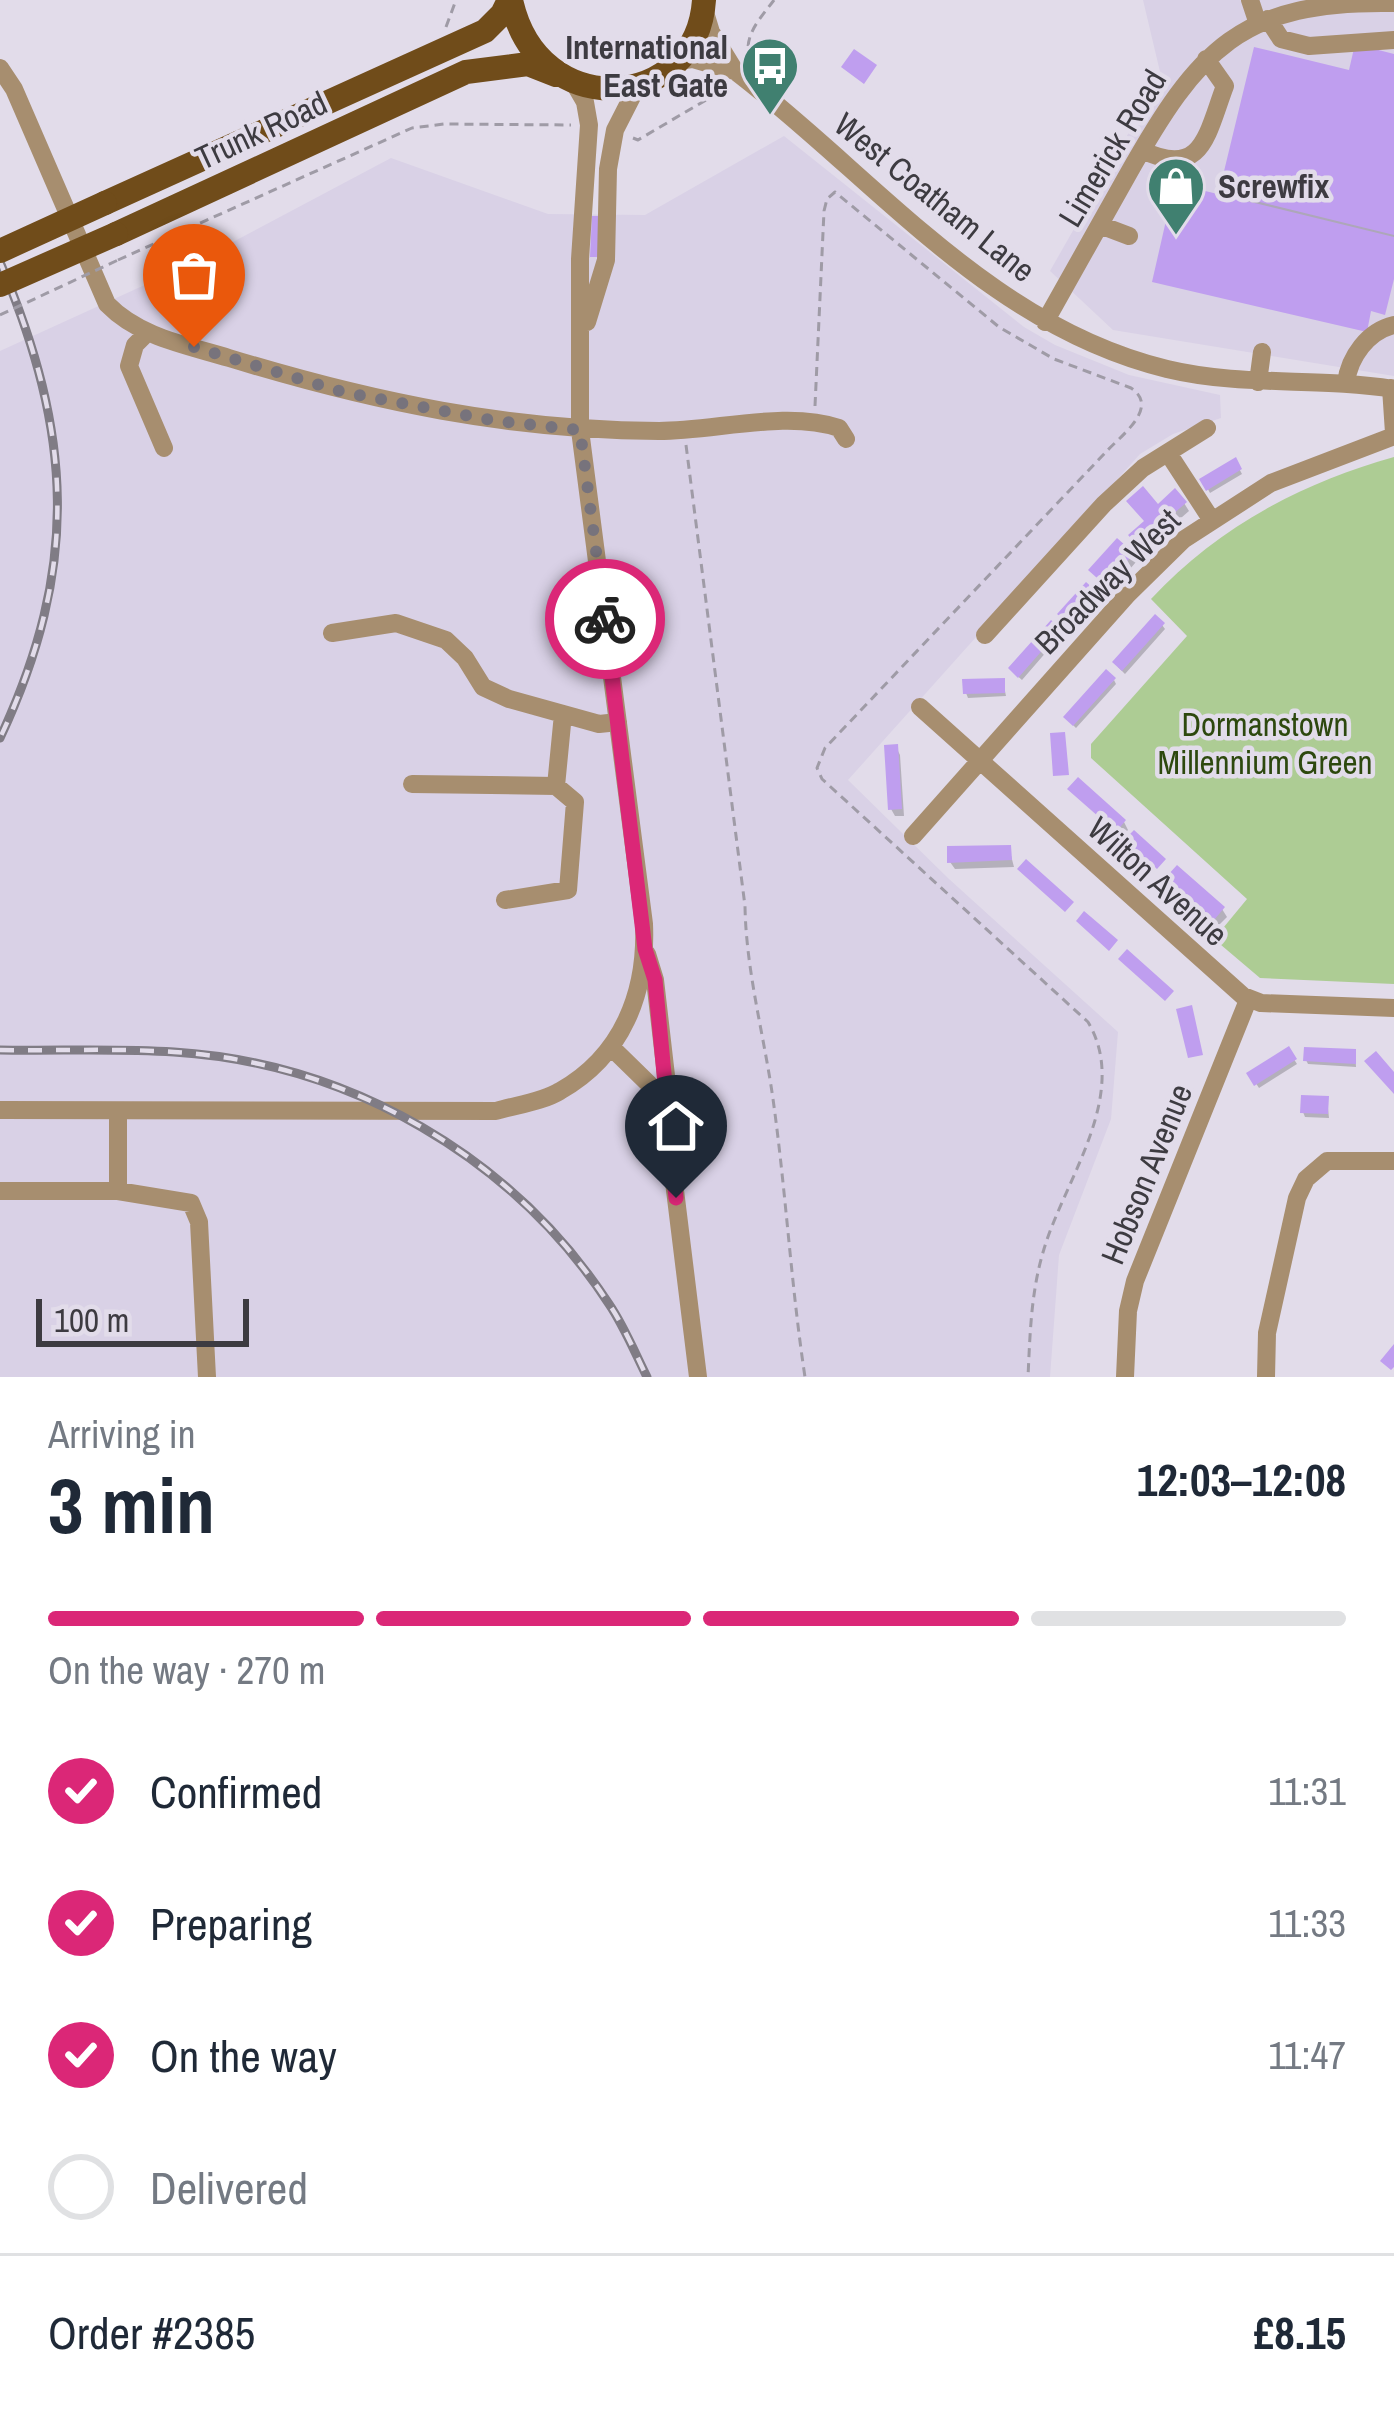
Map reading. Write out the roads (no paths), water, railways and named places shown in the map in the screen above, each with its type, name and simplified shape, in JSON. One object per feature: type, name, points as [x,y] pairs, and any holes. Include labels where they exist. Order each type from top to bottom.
[{"type":"main road","points":[[510,0],[517,27],[533,54],[565,79]]},
{"type":"main road","name":"Trunk Road","points":[[0,251],[485,31],[510,0]]},
{"type":"main road","points":[[638,85],[676,61],[698,28],[704,4]]},
{"type":"main road","name":"Trunk Road","points":[[0,285],[466,72],[528,64],[595,88],[638,85]]},
{"type":"street","points":[[1250,0],[1281,39],[1309,46],[1394,40]]},
{"type":"street","name":"Limerick Road","points":[[1045,322],[1179,88],[1206,59],[1263,22],[1335,2],[1394,3]]},
{"type":"street","name":"West Coatham Lane","points":[[704,4],[711,32],[739,74],[965,266],[1045,322],[1138,361],[1198,375],[1392,388]]},
{"type":"street","points":[[676,61],[693,59],[739,74]]},
{"type":"street","points":[[1142,150],[1162,160],[1184,161],[1201,149],[1225,86],[1206,59]]},
{"type":"street","points":[[0,68],[14,88],[107,304],[124,321],[148,332],[343,392],[497,421],[580,430],[685,431],[815,420],[839,428],[846,439]]},
{"type":"street","points":[[565,79],[585,102],[589,125],[580,259],[580,430],[645,949],[655,980],[668,1093],[665,1109],[698,1377]]},
{"type":"street","points":[[581,344],[606,260],[614,130],[638,85]]},
{"type":"street","points":[[1100,225],[1129,236]]},
{"type":"street","points":[[1346,383],[1348,366],[1357,352],[1383,327],[1394,325]]},
{"type":"street","points":[[148,332],[135,345],[129,366],[164,448]]},
{"type":"street","points":[[1258,382],[1262,352]]},
{"type":"street","points":[[1392,388],[1394,434]]},
{"type":"street","points":[[986,635],[1104,504],[1143,468],[1207,428]]},
{"type":"street","name":"Broadway West","points":[[913,836],[1128,594],[1211,519],[1301,469],[1394,434]]},
{"type":"street","points":[[1168,453],[1211,519]]},
{"type":"street","points":[[332,633],[396,623],[446,640],[465,658],[483,688],[599,724],[618,722]]},
{"type":"street","name":"Wilton Avenue","points":[[920,707],[1248,1000]]},
{"type":"street","points":[[556,786],[563,714]]},
{"type":"street","points":[[412,784],[556,786],[574,802],[568,890],[505,900]]},
{"type":"street","points":[[0,1110],[496,1111],[557,1093],[611,1047],[632,1014],[645,949]]},
{"type":"street","points":[[1248,1000],[1394,1008]]},
{"type":"street","name":"Hobson Avenue","points":[[1125,1377],[1128,1311],[1135,1281],[1248,1000]]},
{"type":"street","points":[[611,1047],[655,1090],[665,1109]]},
{"type":"street","points":[[118,1111],[118,1191]]},
{"type":"street","points":[[1266,1377],[1267,1333],[1303,1184],[1328,1161],[1394,1162]]},
{"type":"street","points":[[0,1191],[118,1191],[191,1203],[199,1222],[207,1377]]},
{"type":"railway","points":[[0,262],[42,385],[57,500],[44,616],[0,738]]},
{"type":"railway","points":[[0,1050],[152,1051],[239,1060],[303,1075],[422,1127],[525,1204],[570,1251],[614,1312],[647,1377]]},
{"type":"place","name":"International East Gate","points":[[770,117]]},
{"type":"place","name":"Screwfix","points":[[1176,237]]},
{"type":"park label","name":"Dormanstown Millennium Green","points":[[1265,743]]}]
